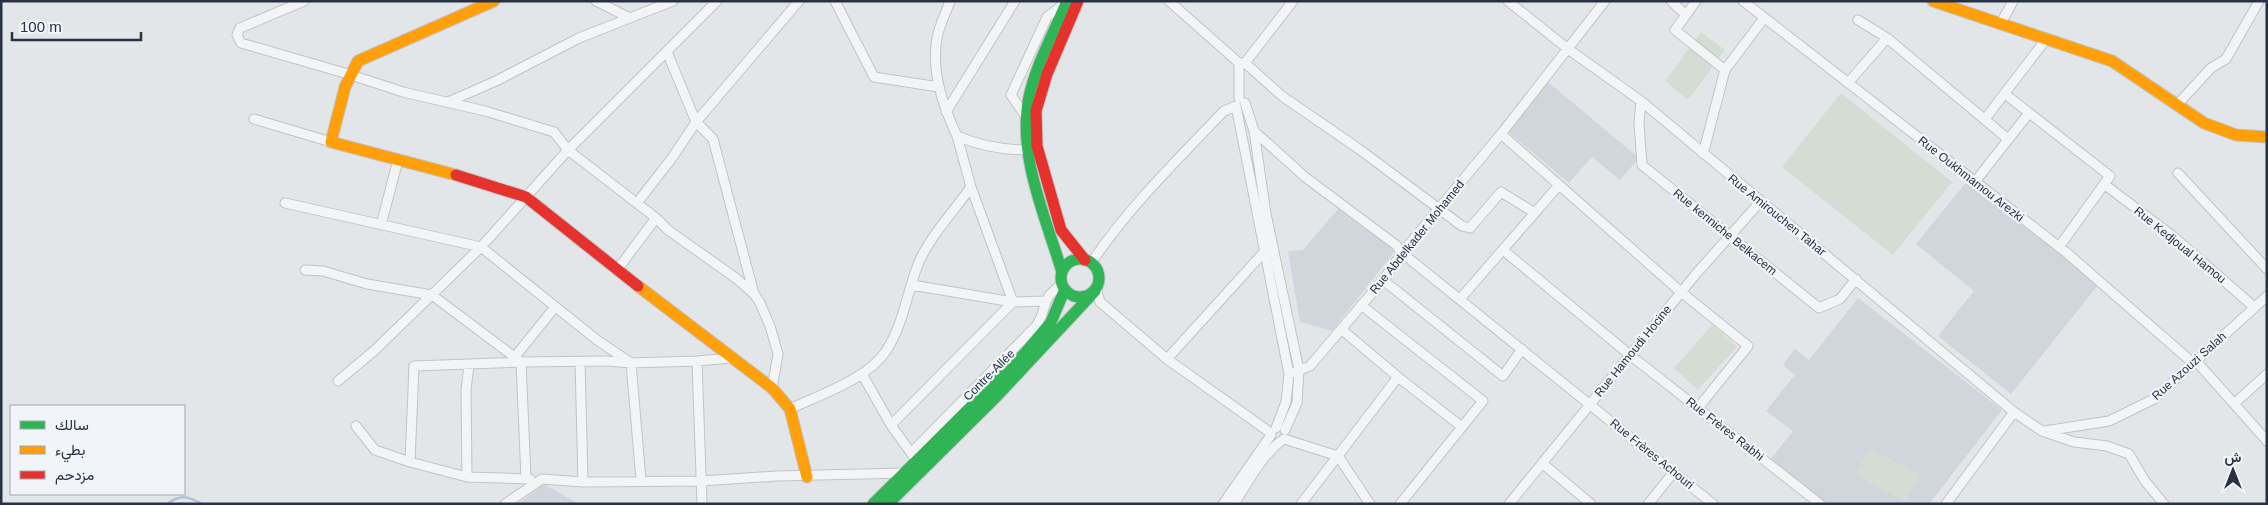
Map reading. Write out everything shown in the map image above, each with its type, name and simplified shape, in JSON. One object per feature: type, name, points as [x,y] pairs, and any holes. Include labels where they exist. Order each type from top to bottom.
[{"type":"main road","points":[[494,1],[432,30],[358,61],[348,74],[339,119],[331,142],[469,178],[526,197],[617,270],[772,388],[790,409],[807,477]]},
{"type":"main road","points":[[1067,1],[1028,98],[1026,117],[1028,150],[1063,282],[1079,297],[1085,297],[1095,290]]},
{"type":"main road","points":[[888,504],[996,397],[1085,304],[1095,290],[1099,278],[1098,272],[1061,230],[1037,146],[1036,111],[1047,74],[1078,1]]},
{"type":"main road","points":[[1933,1],[2112,61],[2197,120],[2216,129],[2236,135],[2267,137]]},
{"type":"main road","points":[[873,504],[905,473],[915,457],[1024,354],[1051,322],[1071,262],[1088,261]]},
{"type":"street","points":[[304,1],[240,28],[237,35],[241,43],[403,92],[448,102],[554,132],[568,150],[656,218],[668,230],[755,295]]},
{"type":"street","points":[[596,1],[630,18]]},
{"type":"street","points":[[448,102],[496,81],[579,38],[674,1]]},
{"type":"street","points":[[338,381],[376,350],[481,247],[568,150],[717,1]]},
{"type":"street","points":[[636,203],[672,158],[696,122],[799,1]]},
{"type":"street","points":[[835,1],[874,77],[939,87]]},
{"type":"street","points":[[950,1],[937,38],[937,75],[939,87],[946,112],[957,136],[971,187],[1014,302]]},
{"type":"street","points":[[946,112],[1016,1]]},
{"type":"street","points":[[1026,117],[1011,95],[1047,18],[1067,1]]},
{"type":"street","points":[[1169,1],[1282,96],[1359,149],[1438,210],[1462,226],[1470,228],[1501,192],[1535,213]]},
{"type":"street","points":[[1234,504],[1254,471],[1272,449],[1286,402],[1290,374],[1264,251],[1240,102],[1242,63],[1293,1]]},
{"type":"street","name":"Rue Amirouchen Tahar","points":[[1508,1],[1568,49],[1641,101],[2014,412],[2042,431],[2074,442],[2107,446],[2129,454],[2145,481],[2164,504]]},
{"type":"street","name":"Rue Abdelkader Mohamed","points":[[1290,374],[1310,366],[1383,280],[1402,253],[1501,134],[1605,1]]},
{"type":"street","points":[[1670,1],[1686,15]]},
{"type":"street","points":[[1696,1],[1675,30],[1725,70]]},
{"type":"street","name":"Rue Oukhmamou Arezki","points":[[1743,1],[2058,247],[2195,362],[2235,403],[2267,441]]},
{"type":"street","points":[[2001,23],[2013,1]]},
{"type":"street","points":[[2177,105],[2211,68],[2226,58],[2259,1]]},
{"type":"street","points":[[1703,154],[1725,70],[1764,18]]},
{"type":"street","points":[[1858,20],[1887,38],[2008,139]]},
{"type":"street","points":[[1848,83],[1887,38]]},
{"type":"street","points":[[1985,119],[2047,38]]},
{"type":"street","points":[[666,52],[696,122],[713,139],[755,295],[770,326],[778,354],[772,388]]},
{"type":"street","points":[[2004,94],[2110,176],[2058,247]]},
{"type":"street","name":"Rue kenniche Belkacem","points":[[1641,101],[1639,123],[1642,165],[1819,308],[1840,299],[1856,279]]},
{"type":"street","points":[[1088,261],[1158,179],[1224,111],[1240,102]]},
{"type":"street","points":[[1223,504],[1278,434],[1297,403],[1300,370],[1266,214],[1254,131],[1240,102]]},
{"type":"street","points":[[1974,183],[2029,113]]},
{"type":"street","points":[[254,119],[331,142]]},
{"type":"street","name":"Rue Frères Achouri","points":[[1254,131],[1305,177],[1396,245],[1402,253],[1713,504]]},
{"type":"street","points":[[1501,134],[1681,292],[1748,346],[1698,408]]},
{"type":"street","points":[[957,136],[976,144],[1010,150],[1028,150]]},
{"type":"street","points":[[380,226],[398,160]]},
{"type":"street","points":[[2178,173],[2267,269]]},
{"type":"street","name":"Rue Kedjoual Hamou","points":[[2104,184],[2175,238],[2254,307]]},
{"type":"street","points":[[1460,299],[1559,185]]},
{"type":"street","points":[[790,409],[862,374],[886,352],[900,323],[912,284],[927,248],[971,187]]},
{"type":"street","name":"Rue Hamoudi Hocine","points":[[1509,504],[1681,292],[1760,202]]},
{"type":"street","points":[[285,203],[380,226],[481,247],[597,340],[631,363]]},
{"type":"street","points":[[617,270],[656,218]]},
{"type":"street","name":"Rue Frères Rabhi","points":[[1503,250],[1630,355],[1820,504]]},
{"type":"street","points":[[1167,359],[1264,251]]},
{"type":"street","points":[[304,270],[323,271],[367,284],[432,296],[518,360]]},
{"type":"street","points":[[1383,280],[1503,376],[1522,349]]},
{"type":"street","points":[[912,284],[1014,302],[1044,301],[1047,295],[1063,282]]},
{"type":"street","points":[[1095,290],[1100,302],[1167,359],[1278,434],[1338,456],[1370,504]]},
{"type":"street","name":"Rue Azouzi Salah","points":[[2042,431],[2109,421],[2154,399],[2267,296]]},
{"type":"street","name":"Contre-Allée","points":[[915,457],[1037,325],[1045,312],[1044,301]]},
{"type":"street","points":[[891,425],[1014,302]]},
{"type":"street","points":[[1361,305],[1483,401],[1400,504]]},
{"type":"street","points":[[526,478],[518,360],[555,307]]},
{"type":"street","points":[[1341,329],[1398,378],[1462,426]]},
{"type":"street","points":[[410,462],[414,366],[469,365],[518,360],[631,363],[731,358]]},
{"type":"street","points":[[697,361],[702,504]]},
{"type":"street","points":[[580,362],[583,482]]},
{"type":"street","points":[[631,363],[642,480]]},
{"type":"street","points":[[467,477],[466,390],[469,365]]},
{"type":"street","points":[[862,374],[891,425],[915,457]]},
{"type":"street","points":[[2235,403],[2267,374]]},
{"type":"street","points":[[1301,504],[1398,378]]},
{"type":"street","points":[[1947,503],[2014,412]]},
{"type":"street","points":[[356,426],[376,450],[410,462],[467,477],[526,478],[583,482],[701,481],[777,476],[807,477],[905,473]]},
{"type":"street","points":[[1542,463],[1591,504]]},
{"type":"street","points":[[1648,504],[1674,472]]},
{"type":"street","points":[[505,504],[542,479]]},
{"type":"shaded area","points":[[1701,32],[1725,50],[1688,100],[1665,81]]},
{"type":"shaded area","points":[[1548,82],[1639,158],[1620,180],[1592,157],[1569,183],[1507,131]]},
{"type":"shaded area","points":[[1841,93],[1952,182],[1893,255],[1782,167]]},
{"type":"shaded area","points":[[1968,180],[2098,285],[2011,394],[1938,336],[1974,291],[1916,244]]},
{"type":"shaded area","points":[[1338,209],[1395,251],[1332,331],[1300,322],[1288,251],[1303,250]]},
{"type":"shaded area","points":[[1858,298],[2002,410],[1929,504],[1828,504],[1771,459],[1793,431],[1766,411],[1795,375],[1783,365],[1795,349],[1809,360]]},
{"type":"shaded area","points":[[1712,325],[1737,347],[1698,390],[1674,368]]},
{"type":"shaded area","points":[[1870,448],[1920,475],[1905,502],[1855,474]]},
{"type":"shaded area","points":[[544,484],[579,504],[517,504]]},
{"type":"waterway","points":[[167,504],[180,497],[192,499],[202,504]]},
{"type":"traffic: fast","points":[[1062,272],[1035,186],[1030,164],[1026,119],[1029,97],[1036,73],[1067,1]]},
{"type":"traffic: fast","points":[[1080,259],[1093,265],[1099,278],[1093,291],[1080,297],[1067,291],[1061,278],[1067,265],[1080,259]]},
{"type":"traffic: fast","points":[[873,504],[1024,354],[1051,322],[1065,289]]},
{"type":"traffic: fast","points":[[888,504],[996,397],[1095,291]]},
{"type":"traffic: slow","points":[[456,175],[331,142],[345,87],[358,61],[494,1]]},
{"type":"traffic: slow","points":[[1933,1],[2112,61],[2204,123],[2236,135],[2267,137]]},
{"type":"traffic: slow","points":[[638,286],[772,388],[790,409],[807,477]]},
{"type":"traffic: jam","points":[[1078,1],[1047,74],[1036,111],[1037,146],[1061,230],[1085,260]]},
{"type":"traffic: jam","points":[[456,175],[526,197],[638,286]]}]
